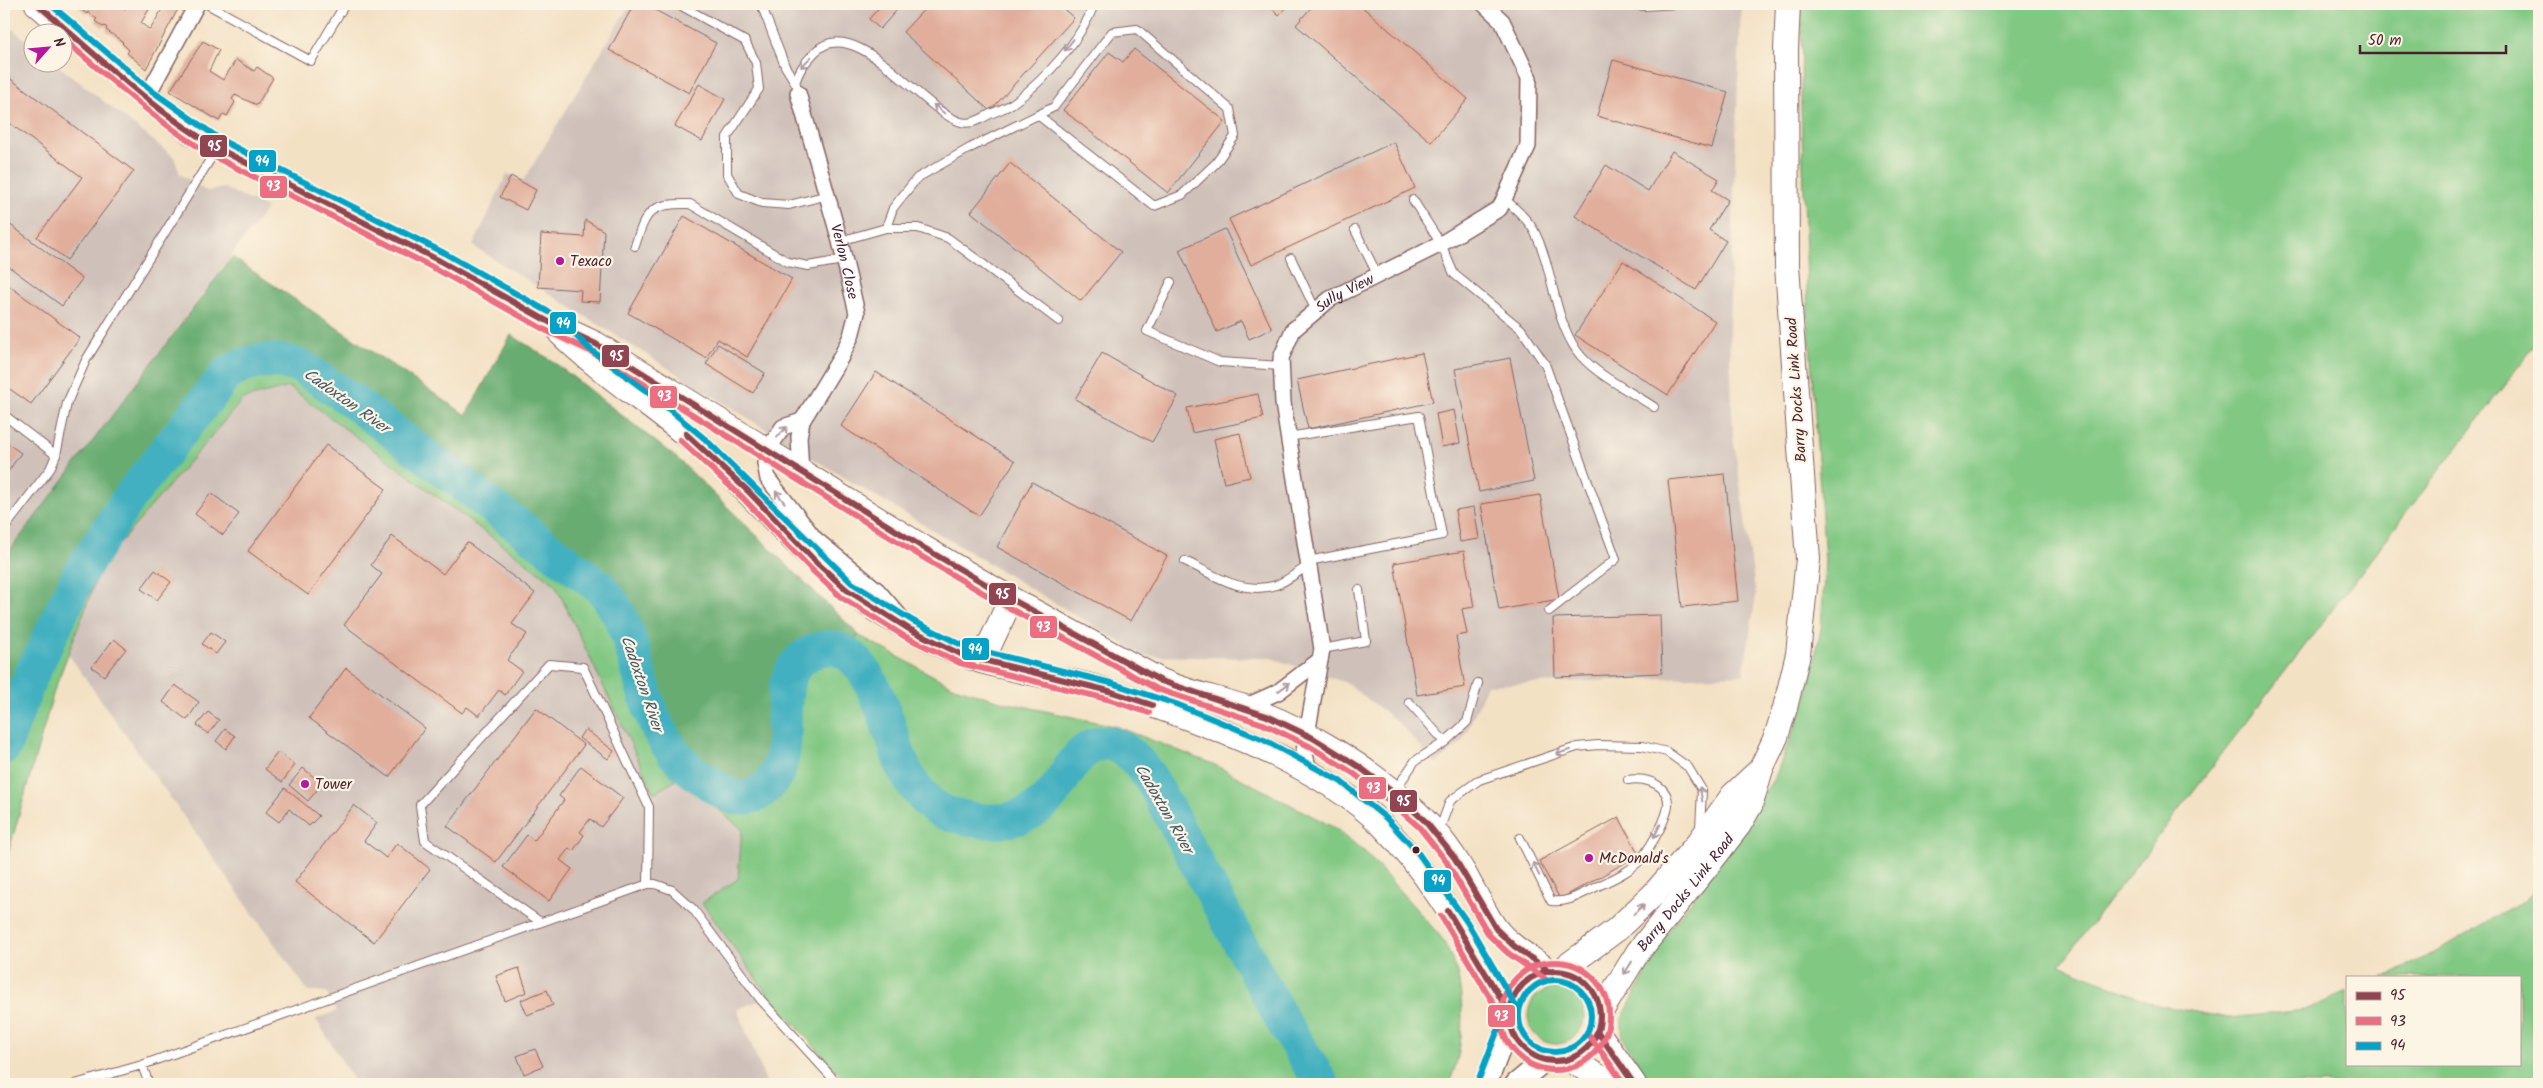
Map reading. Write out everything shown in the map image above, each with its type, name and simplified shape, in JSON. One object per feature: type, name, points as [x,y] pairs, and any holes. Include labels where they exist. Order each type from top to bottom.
[{"type":"main road","points":[[36,4],[146,98],[190,132],[217,148],[440,261],[549,322],[596,344],[767,452],[1011,599],[1178,689],[1244,707],[1307,735],[1393,793],[1438,834],[1457,861],[1496,929],[1509,943],[1554,971],[1582,980],[1592,990],[1598,1022],[1634,1084]]},
{"type":"main road","name":"Barry Docks Link Road","points":[[1598,1022],[1638,952],[1739,825],[1751,804],[1761,769],[1776,737],[1798,654],[1808,559],[1787,266],[1786,50],[1788,4]]},
{"type":"main road","points":[[549,322],[585,357],[648,403],[699,445],[748,491],[817,563],[847,590],[912,630],[945,648],[982,661],[1109,691],[1173,712],[1244,741],[1335,788],[1380,824],[1411,858],[1458,926],[1510,1018],[1516,1040],[1522,1048],[1544,1061]]},
{"type":"main road","points":[[982,661],[1011,599]]},
{"type":"main road","name":"Barry Docks Link Road","points":[[1554,971],[1616,930],[1653,896],[1698,842],[1733,795],[1761,769]]},
{"type":"main road","points":[[1486,1084],[1510,1018],[1511,1004],[1521,986],[1538,974],[1554,971]]},
{"type":"main road","points":[[1516,1084],[1544,1061],[1568,1059],[1586,1048],[1598,1022]]},
{"type":"main road","points":[[1568,1059],[1612,1084]]},
{"type":"street","points":[[146,98],[198,4]]},
{"type":"street","name":"Sully View","points":[[1310,774],[1304,752],[1321,655],[1309,563],[1283,402],[1281,358],[1293,330],[1330,299],[1441,244],[1500,208],[1528,146],[1529,78],[1502,21],[1484,4]]},
{"type":"street","name":"Verlon Close","points":[[797,88],[828,195],[857,313],[841,357],[802,421],[800,437],[802,473]]},
{"type":"street","points":[[802,421],[783,427],[767,452],[765,463],[768,479],[778,495],[815,539],[877,590],[912,630]]},
{"type":"street","points":[[1244,707],[1278,692],[1321,655]]},
{"type":"lane","points":[[207,4],[311,61],[345,4]]},
{"type":"lane","points":[[678,4],[745,41],[756,64],[759,89],[727,137],[727,174],[739,194],[762,203],[789,205],[828,195]]},
{"type":"lane","points":[[761,4],[797,88]]},
{"type":"lane","points":[[797,88],[800,68],[821,46],[833,41],[849,43],[880,61],[948,116],[962,123],[976,121],[1012,103],[1048,72],[1088,21],[1094,4]]},
{"type":"lane","points":[[1632,4],[1678,4]]},
{"type":"lane","points":[[886,228],[893,208],[917,178],[970,148],[1054,107],[1112,32],[1137,29],[1230,109],[1235,136],[1216,163],[1182,195],[1154,206],[1038,115]]},
{"type":"lane","points":[[4,529],[43,481],[56,455],[67,403],[86,360],[217,148]]},
{"type":"lane","points":[[1504,198],[1532,228],[1539,243],[1565,329],[1578,352],[1592,366],[1654,407]]},
{"type":"lane","points":[[1413,200],[1441,244],[1454,274],[1521,329],[1545,364],[1616,559],[1549,611]]},
{"type":"lane","points":[[635,246],[644,218],[655,209],[672,204],[690,204],[788,262],[808,266],[843,260]]},
{"type":"lane","points":[[840,241],[886,228],[918,228],[948,238],[1059,321]]},
{"type":"lane","points":[[1355,230],[1378,276]]},
{"type":"lane","points":[[1291,258],[1316,311]]},
{"type":"lane","points":[[1171,282],[1147,330],[1220,362],[1281,366]]},
{"type":"lane","points":[[4,415],[56,455]]},
{"type":"lane","points":[[1186,561],[1232,584],[1246,588],[1262,588],[1277,584],[1309,563],[1442,535],[1418,416],[1288,437]]},
{"type":"lane","points":[[1321,655],[1366,641],[1359,590]]},
{"type":"lane","points":[[539,921],[425,841],[420,805],[549,664],[584,667],[650,807],[648,884]]},
{"type":"lane","points":[[1393,793],[1415,761],[1445,742],[1467,722],[1478,683]]},
{"type":"lane","points":[[1409,702],[1445,742]]},
{"type":"lane","points":[[1438,834],[1450,801],[1479,780],[1577,747],[1637,745],[1667,752],[1688,767],[1702,790],[1698,842]]},
{"type":"lane","points":[[1520,838],[1551,901],[1564,903],[1622,874],[1641,859],[1668,810],[1668,800],[1661,788],[1653,780],[1639,778],[1628,780]]},
{"type":"lane","points":[[75,1084],[142,1065],[539,921],[648,884],[655,884],[672,890],[693,909],[761,1000],[838,1084]]},
{"type":"lane","points":[[142,1065],[149,1084]]},
{"type":"shaded area","points":[[630,4],[1741,4],[1729,323],[1733,436],[1756,596],[1743,675],[1487,685],[1462,742],[1436,764],[1399,723],[1347,683],[1271,658],[1144,656],[815,460],[473,246],[507,174],[524,180]]},
{"type":"shaded area","points":[[4,22],[22,37],[22,72],[66,72],[174,157],[180,174],[206,191],[224,188],[267,208],[4,558]]},
{"type":"shaded area","points":[[289,387],[555,584],[654,793],[680,778],[742,829],[738,879],[782,983],[761,1000],[737,1009],[767,1084],[356,1084],[316,1019],[337,1011],[326,992],[308,991],[68,654],[102,564],[243,398]]},
{"type":"green space","points":[[1802,4],[2539,4],[2539,340],[2060,965],[2157,1005],[2229,1018],[2305,1010],[2346,992],[2346,1066],[2520,1066],[2520,976],[2385,976],[2413,964],[2524,901],[2539,886],[2539,1084],[1650,1084],[1632,1064],[1637,1061],[1622,1038],[1622,1018],[1646,974],[1640,969],[1707,880],[1776,775],[1806,697],[1821,630],[1825,560],[1808,316],[1801,105]]},
{"type":"green space","points":[[232,257],[466,415],[511,335],[551,360],[678,459],[860,636],[807,655],[792,672],[786,693],[782,764],[770,785],[758,794],[751,796],[737,797],[730,795],[691,772],[674,757],[661,738],[652,717],[624,627],[614,607],[601,588],[447,473],[300,379],[274,374],[259,374],[234,384],[131,495],[80,573],[11,696],[4,704],[4,558]]},
{"type":"green space","points":[[258,361],[348,398],[601,588],[611,600],[623,622],[644,695],[664,742],[675,758],[761,793],[782,767],[784,705],[789,678],[796,666],[806,656],[817,650],[860,636],[954,687],[1004,702],[1118,727],[1213,764],[1335,828],[1366,853],[1441,937],[1452,959],[1460,986],[1462,1030],[1457,1059],[1448,1084],[848,1084],[769,996],[702,903],[738,879],[742,829],[680,778],[654,793],[555,584],[289,387],[243,399],[102,564],[54,691],[4,868],[4,704],[11,696],[80,573],[131,495],[240,366]]},
{"type":"green space","points":[[1551,988],[1561,988],[1576,996],[1582,1005],[1584,1016],[1582,1027],[1576,1036],[1561,1044],[1551,1044],[1540,1039],[1533,1032],[1528,1021],[1528,1011],[1533,1000],[1540,993]]},
{"type":"building","points":[[79,4],[119,4],[125,9],[128,4],[152,4],[141,23],[150,30],[165,4],[178,9],[146,69],[127,53],[129,50],[123,42],[106,30],[105,26],[103,27],[95,21],[97,19],[88,12],[87,14],[79,8]]},
{"type":"building","points":[[634,4],[644,4],[716,43],[689,93],[609,50]]},
{"type":"building","points":[[851,4],[862,4],[857,9]]},
{"type":"building","points":[[882,4],[902,4],[880,29],[869,19]]},
{"type":"building","points":[[929,4],[1058,4],[1074,18],[990,111],[903,32]]},
{"type":"building","points":[[1267,4],[1289,4],[1279,15]]},
{"type":"building","points":[[1314,4],[1359,4],[1468,99],[1431,142],[1296,25]]},
{"type":"building","points":[[203,41],[219,50],[209,71],[223,80],[236,60],[254,71],[257,67],[273,78],[257,105],[235,95],[232,99],[235,102],[227,116],[223,114],[219,121],[170,91]]},
{"type":"building","points":[[1134,49],[1225,121],[1168,193],[1063,110],[1109,52],[1123,62]]},
{"type":"building","points":[[1613,60],[1728,92],[1712,148],[1597,116]]},
{"type":"building","points":[[4,74],[134,171],[67,260],[37,237],[82,177],[4,119]]},
{"type":"building","points":[[699,84],[725,99],[702,141],[675,126]]},
{"type":"building","points":[[1394,142],[1415,188],[1251,265],[1229,219]]},
{"type":"building","points":[[1672,151],[1719,179],[1712,190],[1728,200],[1709,230],[1726,241],[1696,290],[1575,216],[1606,165],[1648,191]]},
{"type":"building","points":[[1010,163],[1121,252],[1081,301],[971,212]]},
{"type":"building","points":[[511,176],[536,190],[526,210],[500,197]]},
{"type":"building","points":[[684,216],[792,279],[747,357],[718,339],[706,358],[628,313]]},
{"type":"building","points":[[4,220],[82,279],[62,306],[4,263]]},
{"type":"building","points":[[585,220],[604,231],[600,302],[580,301],[581,290],[538,287],[541,234],[584,237]]},
{"type":"building","points":[[1225,229],[1272,329],[1249,339],[1241,321],[1217,332],[1179,250]]},
{"type":"building","points":[[1623,261],[1715,321],[1668,395],[1575,335]]},
{"type":"building","points":[[4,282],[80,338],[31,404],[4,385]]},
{"type":"building","points":[[718,344],[765,373],[753,393],[706,364]]},
{"type":"building","points":[[1102,353],[1178,396],[1152,442],[1075,399]]},
{"type":"building","points":[[1422,353],[1433,402],[1308,429],[1297,380]]},
{"type":"building","points":[[1510,358],[1534,481],[1479,492],[1455,369]]},
{"type":"building","points":[[876,372],[1015,461],[979,516],[841,426]]},
{"type":"building","points":[[1258,394],[1263,418],[1192,433],[1187,408]]},
{"type":"building","points":[[1454,410],[1460,443],[1442,447],[1436,414]]},
{"type":"building","points":[[1240,433],[1250,477],[1224,483],[1214,439]]},
{"type":"building","points":[[4,441],[21,453],[7,473],[4,471]]},
{"type":"building","points":[[326,445],[386,489],[308,595],[248,551]]},
{"type":"building","points":[[1725,474],[1738,601],[1682,607],[1668,480]]},
{"type":"building","points":[[1032,482],[1167,556],[1131,621],[997,547]]},
{"type":"building","points":[[211,493],[239,514],[223,535],[195,514]]},
{"type":"building","points":[[1540,495],[1559,599],[1499,610],[1481,504]]},
{"type":"building","points":[[1474,507],[1479,539],[1460,542],[1455,510]]},
{"type":"building","points":[[392,536],[443,574],[467,542],[535,593],[512,624],[527,634],[507,660],[522,671],[505,695],[499,690],[479,716],[467,707],[462,713],[344,625],[382,574],[371,565]]},
{"type":"building","points":[[1464,551],[1474,607],[1462,609],[1467,634],[1456,636],[1465,687],[1417,695],[1394,563]]},
{"type":"building","points":[[155,570],[171,582],[157,600],[141,589]]},
{"type":"building","points":[[1660,615],[1662,673],[1555,677],[1553,618]]},
{"type":"building","points":[[211,632],[225,642],[216,654],[202,644]]},
{"type":"building","points":[[114,639],[126,649],[104,676],[92,667]]},
{"type":"building","points":[[346,668],[425,728],[389,777],[309,718]]},
{"type":"building","points":[[175,685],[199,702],[187,720],[163,702]]},
{"type":"building","points":[[536,708],[584,745],[496,862],[447,826]]},
{"type":"building","points":[[208,712],[219,720],[208,734],[197,725]]},
{"type":"building","points":[[225,729],[235,736],[226,749],[216,741]]},
{"type":"building","points":[[585,729],[614,751],[608,759],[579,738]]},
{"type":"building","points":[[278,752],[295,765],[282,782],[265,769]]},
{"type":"building","points":[[581,766],[623,798],[601,827],[590,819],[580,832],[584,835],[573,851],[569,848],[560,860],[572,869],[549,901],[503,867],[527,835],[534,841],[564,800],[559,796]]},
{"type":"building","name":"Tower","points":[[303,768],[322,784],[308,801],[289,785]]},
{"type":"building","points":[[285,788],[319,816],[309,826],[289,809],[279,822],[266,812]]},
{"type":"building","points":[[354,805],[377,823],[364,841],[386,858],[397,843],[430,869],[374,942],[295,882]]},
{"type":"building","name":"McDonald's","points":[[1619,817],[1639,855],[1560,899],[1539,861]]},
{"type":"building","points":[[519,968],[527,992],[505,1001],[496,976]]},
{"type":"building","points":[[547,990],[553,1005],[527,1015],[521,1000]]},
{"type":"building","points":[[535,1049],[543,1066],[524,1074],[517,1056]]},
{"type":"waterway","name":"Cadoxton River","points":[[4,747],[29,680],[80,573],[131,495],[226,375],[240,366],[258,361],[281,361],[300,366],[348,398],[601,588],[617,611],[628,636],[643,688],[663,738],[681,761],[729,796],[747,798],[767,787],[777,772],[782,755],[785,699],[788,682],[794,667],[807,655],[828,648],[845,653],[860,666],[883,709],[907,775],[924,798],[945,813],[981,821],[1004,821],[1026,814],[1046,801],[1072,765],[1087,749],[1098,744],[1108,743],[1118,746],[1137,761],[1152,781],[1283,1022],[1322,1084]]},
{"type":"transit line","name":"95","points":[[37,4],[146,98],[193,133],[217,148],[440,261],[549,322],[596,344],[924,548],[1011,599],[1161,681],[1267,716],[1313,738],[1358,766],[1399,797],[1425,821],[1454,857],[1496,929],[1514,946],[1549,971]]},
{"type":"transit line","name":"94","points":[[50,4],[152,91],[221,140],[444,253],[554,315],[591,350],[653,396],[705,439],[852,583],[913,621],[966,647],[1111,683],[1176,704],[1264,740],[1340,781],[1386,818],[1418,853],[1467,922],[1518,1010]]},
{"type":"transit line","name":"93","points":[[72,47],[154,115],[213,156],[436,269],[545,330],[592,352],[919,555],[1007,607],[1157,689],[1263,724],[1309,746],[1353,773],[1419,827],[1446,861],[1489,935],[1508,953],[1544,978]]},
{"type":"transit line","name":"95","points":[[686,434],[748,491],[817,563],[847,590],[909,629],[963,655],[1109,691],[1152,705]]},
{"type":"transit line","name":"93","points":[[680,440],[742,497],[811,569],[841,597],[904,636],[960,663],[1107,699],[1149,713]]},
{"type":"transit line","name":"95","points":[[1448,911],[1510,1014]]},
{"type":"transit line","name":"93","points":[[1441,916],[1503,1019]]},
{"type":"transit line","name":"93","points":[[1555,962],[1576,966],[1593,978],[1605,995],[1609,1016],[1605,1037],[1593,1054],[1576,1066],[1555,1070],[1534,1066],[1517,1054],[1505,1037],[1501,1016],[1505,995],[1517,978],[1534,966],[1555,962]]},
{"type":"transit line","name":"95","points":[[1555,971],[1572,974],[1587,984],[1597,999],[1600,1016],[1597,1033],[1587,1048],[1572,1058],[1555,1061],[1538,1058],[1523,1048],[1513,1033],[1510,1016],[1513,999],[1523,984],[1538,974],[1555,971]]},
{"type":"transit line","name":"94","points":[[1555,980],[1569,983],[1581,990],[1588,1002],[1591,1016],[1588,1030],[1581,1042],[1569,1049],[1555,1052],[1541,1049],[1529,1042],[1522,1030],[1519,1016],[1522,1002],[1529,990],[1541,983],[1555,980]]},
{"type":"transit line","name":"94","points":[[1478,1081],[1502,1019]]},
{"type":"transit line","name":"95","points":[[1597,1031],[1634,1084]]},
{"type":"transit line","name":"93","points":[[1590,1036],[1624,1084]]},
{"type":"place","name":"Texaco","points":[[560,261]]},
{"type":"place","name":"Tower","points":[[305,784]]},
{"type":"place","name":"McDonald's","points":[[1589,858]]}]
